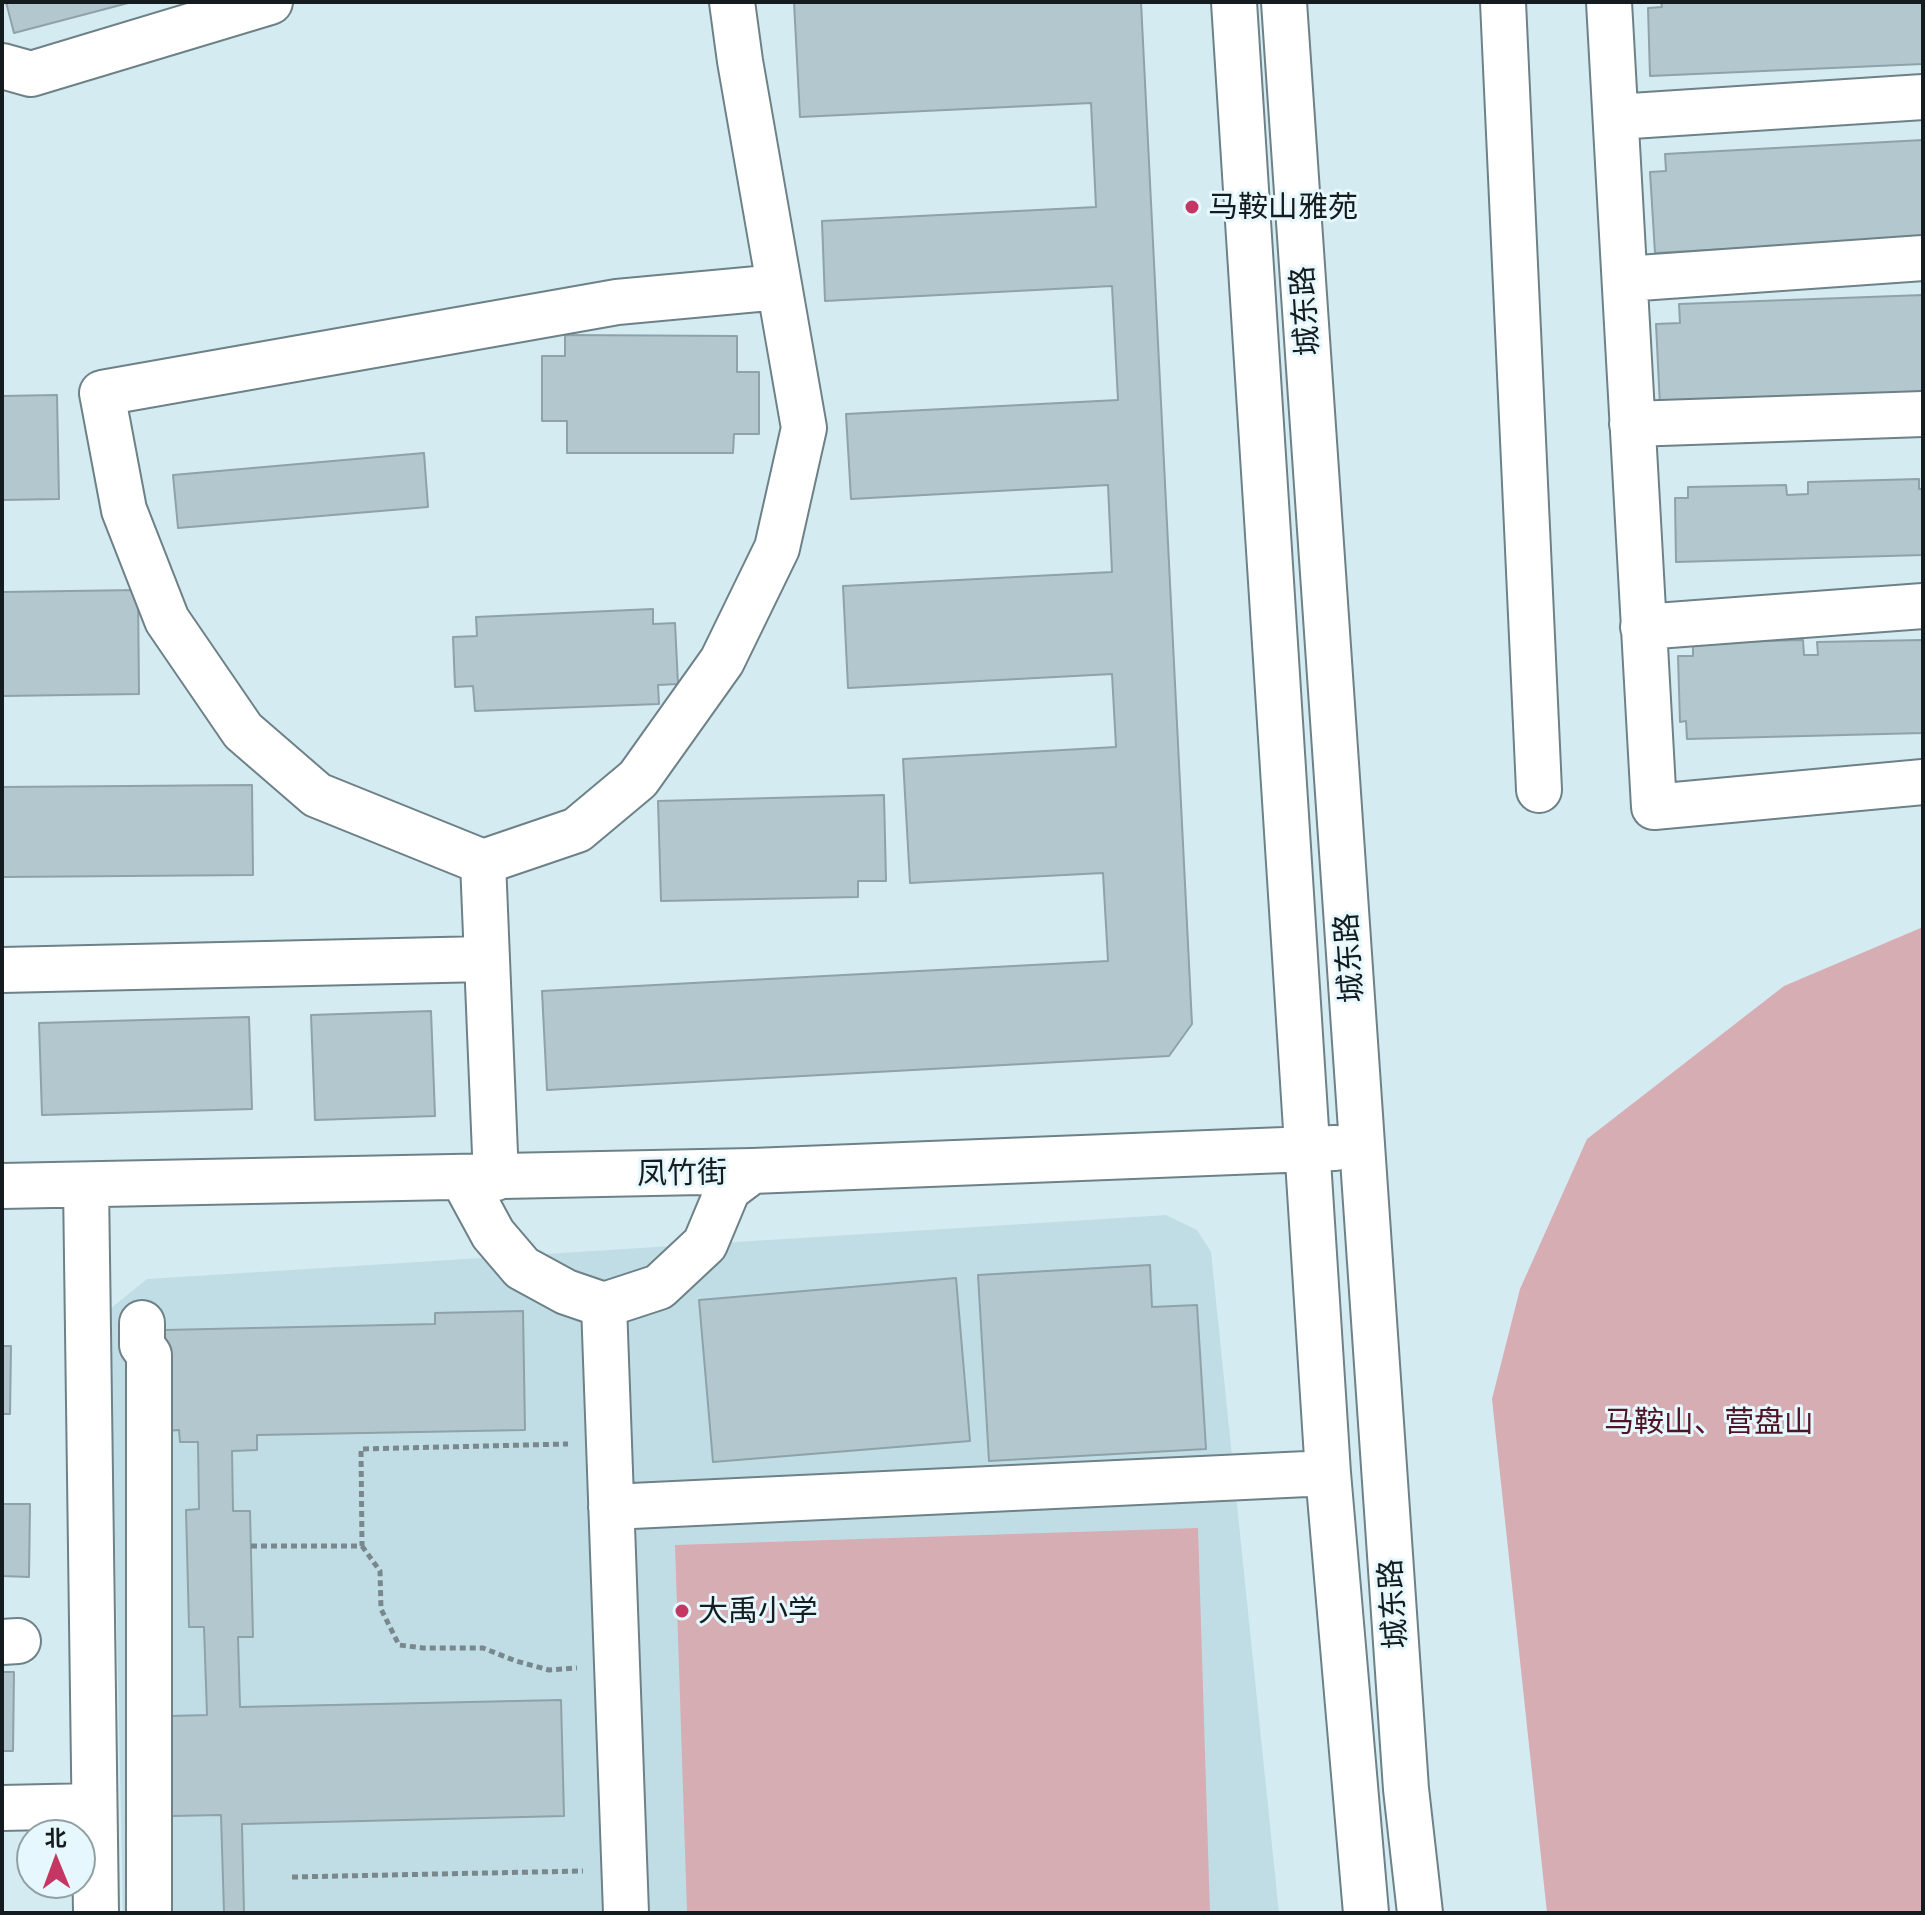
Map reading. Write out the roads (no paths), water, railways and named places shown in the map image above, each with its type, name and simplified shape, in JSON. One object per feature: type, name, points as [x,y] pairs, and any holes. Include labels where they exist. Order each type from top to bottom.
[{"type":"street","points":[[2,66],[31,74],[270,2]]},
{"type":"street","points":[[732,2],[804,428],[777,548],[722,661],[638,779],[577,830],[483,862],[317,795],[243,731],[167,620],[124,510],[102,393],[617,302],[779,287]]},
{"type":"street","name":"城东路","points":[[1234,2],[1328,1473],[1366,1913]]},
{"type":"street","name":"城东路","points":[[1284,2],[1406,1789],[1420,1913]]},
{"type":"street","points":[[1503,2],[1539,790]]},
{"type":"street","points":[[1609,2],[1654,807],[1923,782]]},
{"type":"street","points":[[1616,117],[1923,97]]},
{"type":"street","points":[[1625,279],[1923,258]]},
{"type":"street","points":[[1632,424],[1923,414]]},
{"type":"street","points":[[1643,627],[1923,606]]},
{"type":"street","points":[[483,862],[485,959],[479,1177],[493,1234],[522,1268],[566,1292],[604,1305],[659,1287],[705,1244],[728,1189],[752,1171]]},
{"type":"street","points":[[2,970],[485,959]]},
{"type":"street","name":"凤竹街","points":[[2,1186],[752,1171],[1362,1147]]},
{"type":"street","points":[[86,1185],[96,1913]]},
{"type":"street","points":[[604,1305],[626,1913]]},
{"type":"street","points":[[142,1323],[142,1345],[149,1355],[149,1913]]},
{"type":"street","points":[[611,1507],[1328,1473]]},
{"type":"street","points":[[2,1808],[94,1806]]},
{"type":"place","name":"马鞍山雅苑","points":[[1192,207]]},
{"type":"place","name":"大禹小学","points":[[682,1611]]},
{"type":"park label","name":"马鞍山、营盘山","points":[[1709,1422]]}]
